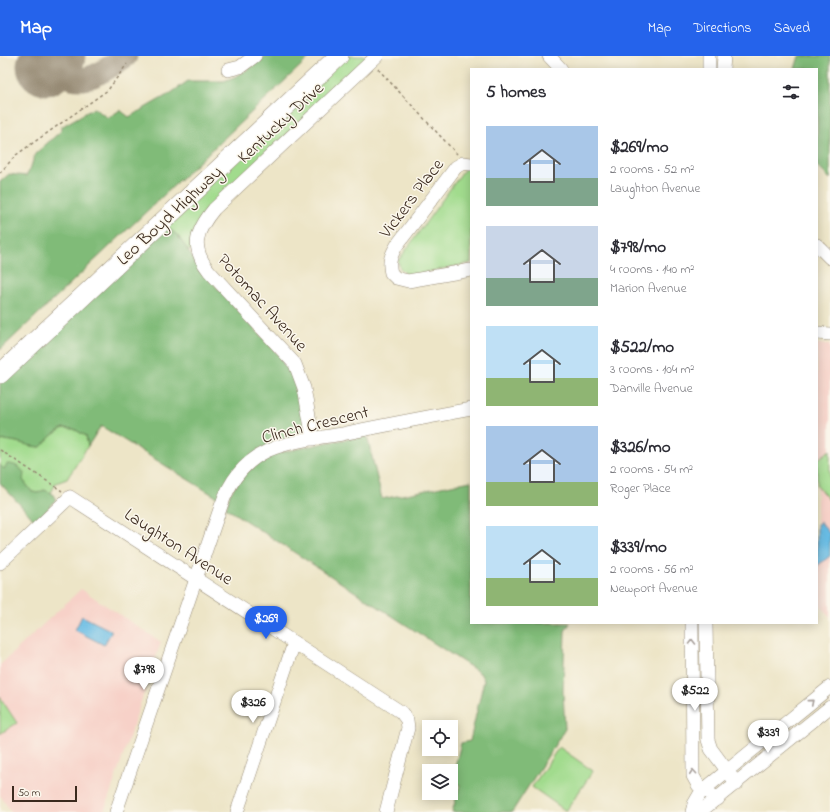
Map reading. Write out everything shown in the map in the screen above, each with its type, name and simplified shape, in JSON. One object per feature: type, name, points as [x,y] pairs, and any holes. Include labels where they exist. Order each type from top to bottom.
[{"type":"highway","name":"Leo Boyd Highway","points":[[0,358],[321,56]]},
{"type":"highway","name":"Leo Boyd Highway","points":[[0,374],[338,56]]},
{"type":"street","points":[[228,70],[240,67],[255,56]]},
{"type":"street","points":[[549,56],[560,68]]},
{"type":"street","points":[[709,68],[710,56]]},
{"type":"street","points":[[723,68],[724,56]]},
{"type":"street","name":"Kentucky Drive","points":[[197,236],[206,219],[214,209],[374,59]]},
{"type":"street","name":"Vickers Place","points":[[469,164],[456,167],[397,245],[392,254],[390,267],[391,273],[396,278],[408,281],[470,270]]},
{"type":"street","name":"Potomac Avenue","points":[[197,236],[198,249],[203,264],[286,353],[298,370],[304,388],[313,439]]},
{"type":"street","points":[[818,246],[830,258]]},
{"type":"street","points":[[818,333],[830,334]]},
{"type":"street","name":"Clinch Crescent","points":[[116,812],[195,578],[225,495],[240,473],[257,458],[268,451],[313,439],[470,409]]},
{"type":"street","points":[[2,558],[70,497]]},
{"type":"street","name":"Laughton Avenue","points":[[70,497],[401,712],[405,716],[408,728],[386,812]]},
{"type":"street","points":[[692,624],[692,772],[694,780],[703,789],[718,799]]},
{"type":"street","points":[[706,624],[708,740],[711,749],[736,784]]},
{"type":"street","points":[[237,812],[294,643]]},
{"type":"street","points":[[692,812],[697,797],[703,789],[830,687]]},
{"type":"street","points":[[700,812],[830,707]]},
{"type":"path","name":"Vickers Place","points":[[374,59],[469,164]]},
{"type":"path","points":[[0,173],[16,155],[108,90],[127,64]]},
{"type":"path","points":[[0,450],[70,497]]},
{"type":"shaded area","points":[[818,344],[830,345],[830,617],[818,602]]},
{"type":"shaded area","points":[[81,589],[161,642],[104,812],[11,812],[0,795],[0,665]]},
{"type":"green space","points":[[264,56],[311,56],[0,350],[0,182],[9,174],[26,176],[30,170],[35,154],[61,131],[61,127],[94,108],[108,118],[120,110],[129,117],[171,93],[188,81],[224,81],[237,76],[253,66]]},
{"type":"green space","points":[[347,56],[370,56],[224,194],[192,249],[188,251],[178,236],[165,225]]},
{"type":"green space","points":[[799,56],[830,56],[830,179],[818,167],[818,68],[795,68]]},
{"type":"green space","points":[[466,167],[470,170],[470,263],[408,276],[400,268],[398,261]]},
{"type":"green space","points":[[165,225],[178,236],[201,270],[295,373],[306,423],[304,430],[295,437],[272,442],[218,498],[101,426],[88,446],[86,436],[74,429],[63,428],[51,436],[41,447],[5,440],[0,441],[0,381]]},
{"type":"green space","points":[[62,428],[74,429],[86,436],[88,446],[67,479],[56,483],[51,493],[44,490],[38,493],[32,492],[23,480],[0,465],[0,441],[5,440],[41,447],[51,436]]},
{"type":"green space","points":[[367,436],[382,499],[470,481],[470,624],[569,624],[565,631],[563,692],[565,729],[512,812],[452,812],[456,800],[458,800],[460,785],[458,784],[458,764],[456,764],[461,743],[470,741],[484,680],[480,673],[226,508],[230,494],[245,473],[270,455],[329,442]]},
{"type":"green space","points":[[830,450],[830,501],[818,487],[818,459]]},
{"type":"green space","points":[[7,464],[15,465],[24,473],[23,480],[32,492],[38,493],[44,490],[52,493],[56,500],[36,522],[0,483],[0,465],[4,469]]},
{"type":"green space","points":[[0,697],[17,723],[0,734]]},
{"type":"green space","points":[[559,747],[593,771],[566,811],[532,787]]},
{"type":"water","points":[[820,522],[830,534],[830,556],[818,565],[818,523]]},
{"type":"water","points":[[82,616],[112,631],[104,645],[75,630]]},
{"type":"taxiway","points":[[50,62],[64,75],[75,79],[82,79],[106,70],[126,56]]},
{"type":"runway","points":[[46,66],[56,56]]}]
